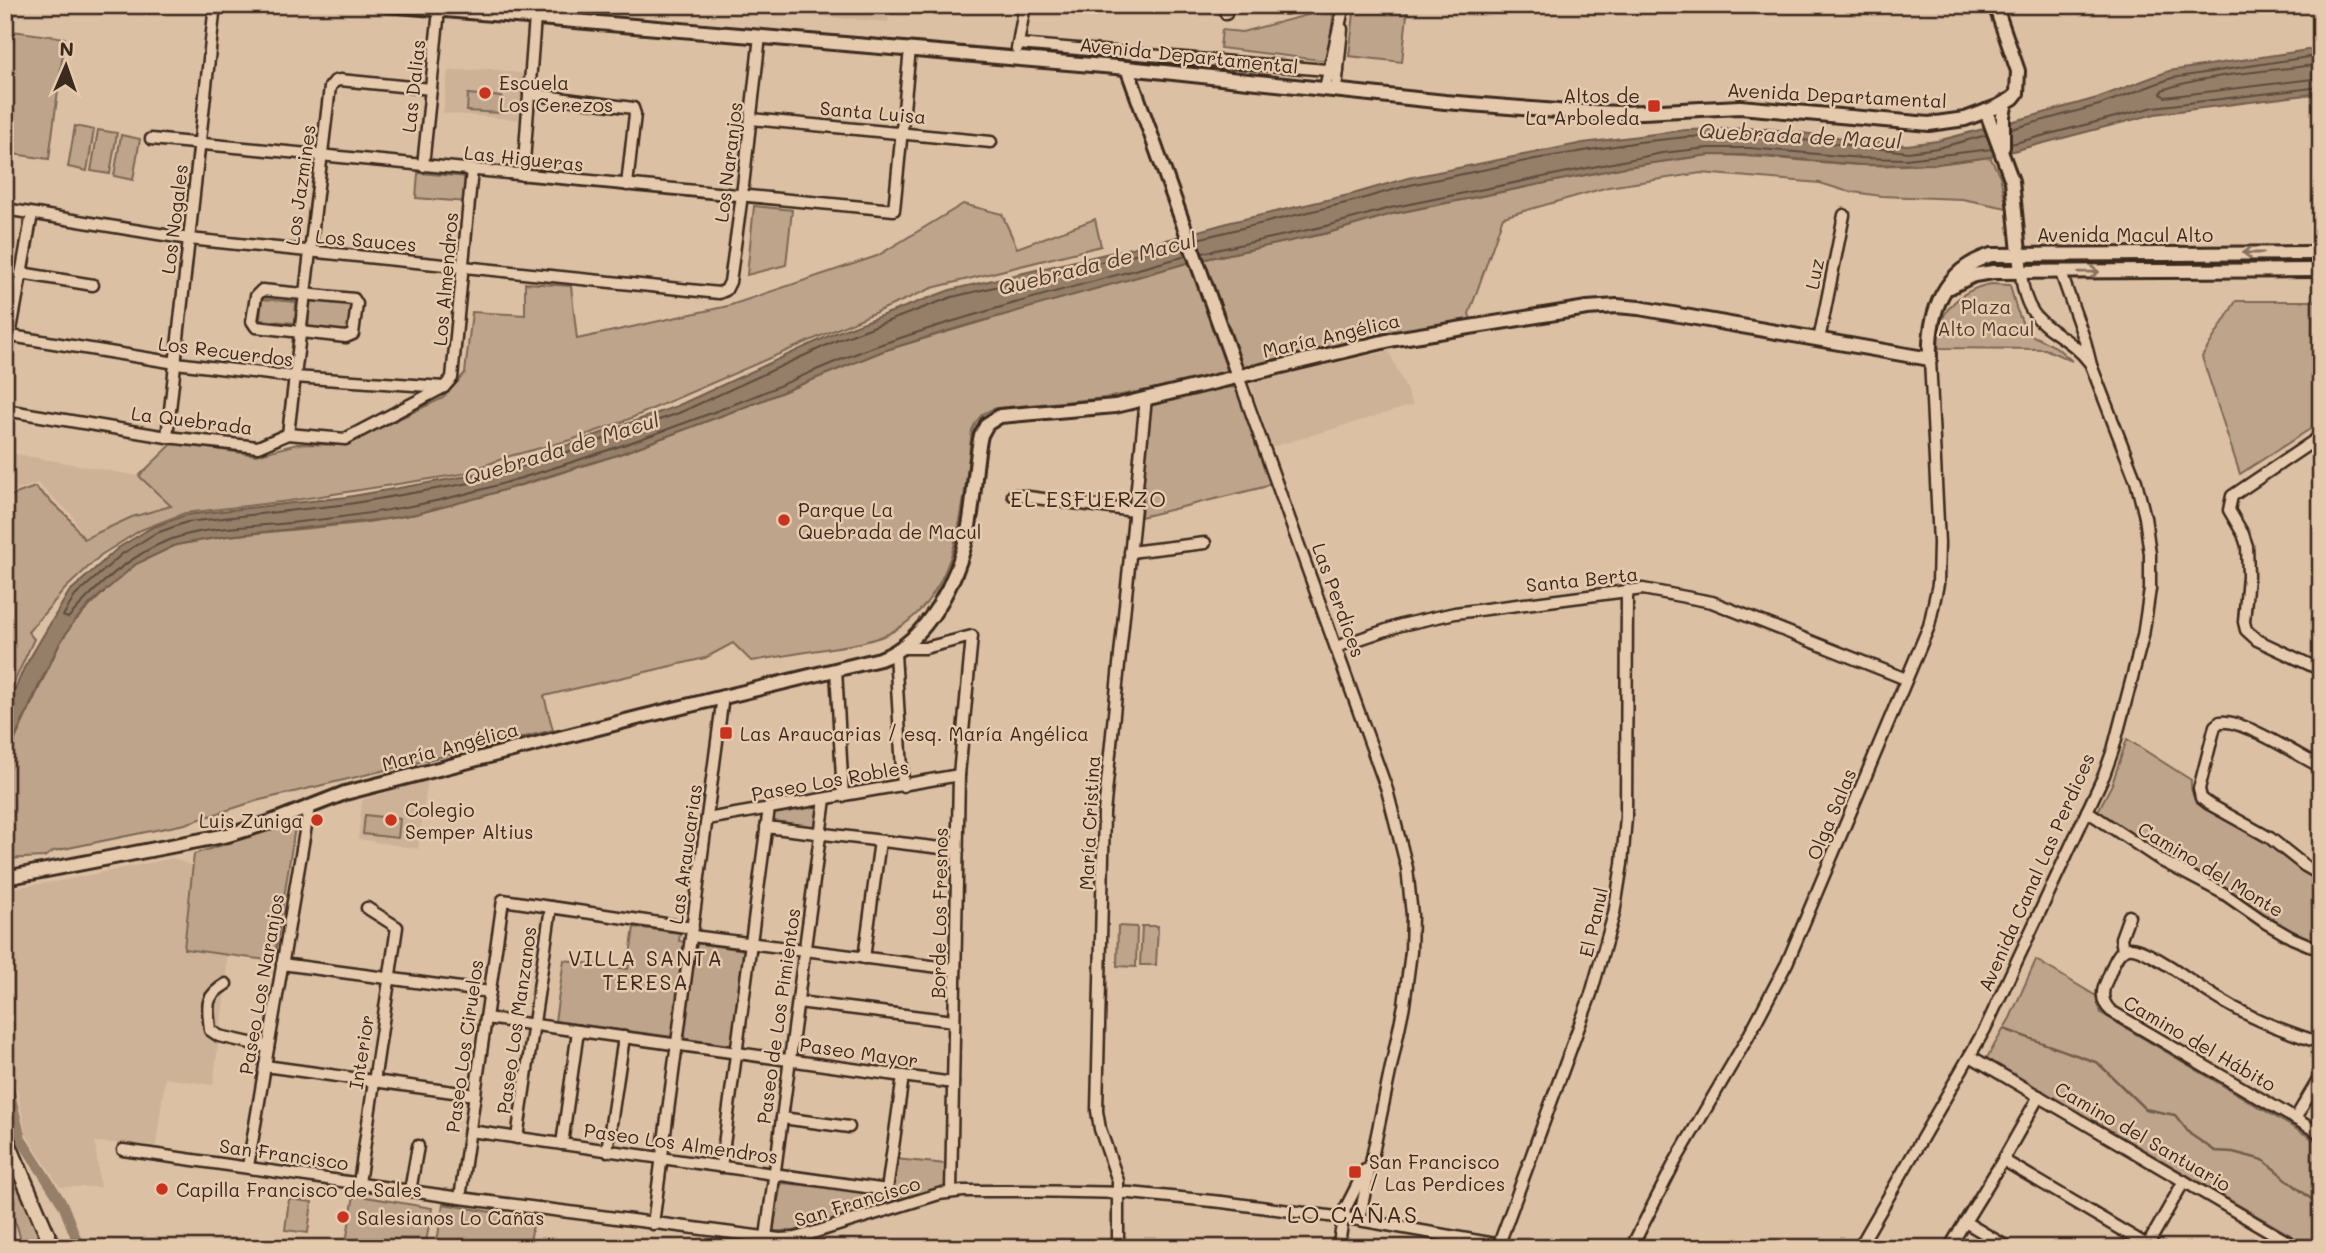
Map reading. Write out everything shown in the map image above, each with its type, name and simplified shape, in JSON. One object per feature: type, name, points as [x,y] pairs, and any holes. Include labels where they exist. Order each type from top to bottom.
[{"type":"main road","points":[[5,1136],[52,1248]]},
{"type":"street","name":"Los Nogales","points":[[167,436],[215,5]]},
{"type":"street","name":"Avenida Departamental","points":[[387,5],[1127,68],[1445,102],[1581,113],[1644,113],[1740,107],[1929,124],[1965,119],[2006,102]]},
{"type":"street","points":[[1015,58],[1026,5]]},
{"type":"street","points":[[1330,89],[1344,5]]},
{"type":"street","points":[[1996,5],[2019,81],[2017,93],[2006,102],[1997,123]]},
{"type":"street","name":"Las Dalias","points":[[423,166],[439,10]]},
{"type":"street","points":[[523,175],[535,17]]},
{"type":"street","name":"Los Naranjos","points":[[726,290],[730,282],[743,195],[760,36]]},
{"type":"street","name":"Avenida Departamental","points":[[1018,44],[1333,71]]},
{"type":"street","points":[[902,132],[911,49]]},
{"type":"street","name":"Las Perdices","points":[[1127,68],[1394,810],[1404,851],[1412,930],[1407,989],[1359,1220]]},
{"type":"street","name":"Los Jazmines","points":[[288,434],[330,87],[335,81],[431,89]]},
{"type":"street","points":[[529,94],[634,110],[628,185]]},
{"type":"street","name":"Avenida Canal Las Perdices","points":[[1986,111],[1997,123],[2014,196],[2025,298],[2034,316],[2076,348],[2091,365]]},
{"type":"street","name":"Santa Luisa","points":[[751,119],[991,142]]},
{"type":"street","name":"Las Higueras","points":[[151,139],[894,210],[902,132]]},
{"type":"street","name":"Los Almendros","points":[[444,387],[454,372],[472,170]]},
{"type":"street","name":"Los Sauces","points":[[5,209],[190,239],[715,293],[726,290]]},
{"type":"street","points":[[5,363],[32,214]]},
{"type":"street","name":"Luz","points":[[1819,340],[1844,215]]},
{"type":"street","name":"Avenida Macul Alto","points":[[1930,359],[1933,319],[1945,292],[1957,273],[1976,261],[1991,256],[2321,253]]},
{"type":"street","name":"Avenida Macul Alto","points":[[1945,292],[1974,275],[1993,272],[2321,270]]},
{"type":"street","points":[[22,273],[93,285]]},
{"type":"street","name":"Avenida Canal Las Perdices","points":[[1859,1248],[2007,987],[2113,750],[2147,620],[2151,572],[2141,499],[2091,365],[2061,273]]},
{"type":"street","points":[[258,291],[304,294],[354,299],[357,304],[354,331],[351,335],[346,337],[258,328],[252,321],[258,291]]},
{"type":"street","name":"María Angélica","points":[[899,650],[930,616],[957,566],[968,530],[980,440],[987,424],[1005,415],[1086,410],[1395,340],[1602,306],[1639,308],[1930,359]]},
{"type":"street","name":"Los Recuerdos","points":[[8,335],[176,363],[294,377],[444,387]]},
{"type":"street","name":"Olga Salas","points":[[1631,1248],[1671,1170],[1748,1037],[1787,963],[1929,625],[1938,584],[1938,514],[1930,359]]},
{"type":"street","name":"La Quebrada","points":[[5,411],[258,447],[288,434],[345,439],[444,387]]},
{"type":"street","name":"María Cristina","points":[[1118,1248],[1118,1181],[1100,1129],[1097,1103],[1104,813],[1146,398]]},
{"type":"street","points":[[2321,436],[2232,496],[2229,510],[2247,546],[2246,630],[2257,640],[2321,670]]},
{"type":"street","points":[[1013,495],[1134,511]]},
{"type":"street","points":[[1130,552],[1205,543]]},
{"type":"street","name":"Santa Berta","points":[[1335,647],[1401,625],[1455,613],[1627,590],[1653,590],[1712,602],[1906,679]]},
{"type":"street","name":"El Panul","points":[[1499,1244],[1591,994],[1614,914],[1626,817],[1627,590]]},
{"type":"street","name":"María Angélica","points":[[5,878],[228,835],[345,793],[836,669],[899,650],[925,648],[972,636]]},
{"type":"street","name":"Borde Los Fresnos","points":[[951,1192],[960,775],[972,636]]},
{"type":"street","points":[[899,650],[903,786]]},
{"type":"street","points":[[836,669],[843,796]]},
{"type":"street","name":"Las Araucarias","points":[[653,1224],[723,696]]},
{"type":"street","points":[[2321,767],[2263,736],[2225,720],[2215,726],[2199,789],[2201,798],[2208,804],[2270,838],[2305,866],[2321,875]]},
{"type":"street","name":"Paseo Los Robles","points":[[707,818],[960,775]]},
{"type":"street","name":"Paseo de Los Pimientos","points":[[766,1237],[825,799]]},
{"type":"street","name":"Paseo Los Naranjos","points":[[248,1166],[309,808]]},
{"type":"street","points":[[722,1167],[769,808]]},
{"type":"street","name":"Camino del Monte","points":[[2087,811],[2180,872],[2223,893],[2292,938],[2321,950]]},
{"type":"street","points":[[766,827],[958,850]]},
{"type":"street","points":[[864,958],[880,841]]},
{"type":"street","name":"Paseo Los Ciruelos","points":[[460,1198],[503,900],[551,907]]},
{"type":"street","points":[[551,907],[751,943],[955,969]]},
{"type":"street","name":"Paseo Los Manzanos","points":[[517,1138],[551,907]]},
{"type":"street","name":"Interior","points":[[359,1183],[397,927],[367,908]]},
{"type":"street","name":"Camino del Hábito","points":[[2129,916],[2121,938],[2123,950],[2103,990],[2107,1008],[2321,1134]]},
{"type":"street","points":[[2123,950],[2135,948],[2175,969],[2213,996],[2260,1022],[2321,1043]]},
{"type":"street","points":[[282,964],[490,992]]},
{"type":"street","points":[[226,984],[212,993],[208,1004],[211,1030],[219,1036],[268,1047]]},
{"type":"street","points":[[798,1002],[954,1021]]},
{"type":"street","name":"Paseo Mayor","points":[[486,1018],[953,1083]]},
{"type":"street","points":[[562,1144],[578,1031]]},
{"type":"street","points":[[607,1151],[624,1037]]},
{"type":"street","name":"Camino del Santuario","points":[[1970,1056],[2298,1248]]},
{"type":"street","points":[[265,1066],[475,1095]]},
{"type":"street","points":[[2295,1119],[2321,1075]]},
{"type":"street","name":"Paseo Los Almendros","points":[[470,1131],[887,1190],[903,1076]]},
{"type":"street","points":[[1949,1248],[2039,1096]]},
{"type":"street","points":[[782,1118],[849,1127]]},
{"type":"street","points":[[410,1191],[418,1146]]},
{"type":"street","name":"San Francisco","points":[[123,1150],[460,1198],[766,1237],[796,1238],[951,1192],[974,1190],[1119,1193],[1222,1202],[1359,1220],[1518,1248]]},
{"type":"street","name":"Las Perdices","points":[[1338,1248],[1345,1209],[1371,1160]]},
{"type":"street","points":[[2003,1160],[2148,1247],[2185,1181]]},
{"type":"street","points":[[1965,1223],[2009,1248]]},
{"type":"shaded area","points":[[815,5],[891,5],[888,22],[813,16]]},
{"type":"shaded area","name":"Escuela Los Cerezos","points":[[489,69],[527,74],[522,120],[443,113],[448,71]]},
{"type":"shaded area","points":[[1389,351],[1413,405],[1272,447],[1250,383]]},
{"type":"shaded area","points":[[5,452],[139,476],[172,506],[132,517],[84,539],[72,515],[37,483],[5,495]]},
{"type":"shaded area","name":"Colegio Semper Altius","points":[[428,780],[418,849],[358,839],[362,800]]},
{"type":"shaded area","points":[[173,858],[192,866],[184,949],[227,954],[226,984],[213,1085],[165,1078],[156,1146],[95,1142],[100,1187],[60,1187],[26,1134],[5,1028],[5,889]]},
{"type":"green space","points":[[1355,5],[1408,5],[1402,62],[1349,56]]},
{"type":"green space","points":[[1334,8],[1328,61],[1220,48],[1222,30],[1242,32]]},
{"type":"green space","points":[[5,30],[65,38],[49,159],[5,153]]},
{"type":"green space","points":[[468,94],[502,97],[501,113],[467,111]]},
{"type":"green space","points":[[75,126],[94,130],[87,171],[68,167]]},
{"type":"green space","points":[[98,130],[117,133],[110,174],[91,171]]},
{"type":"green space","points":[[121,135],[140,139],[133,180],[114,176]]},
{"type":"green space","name":"Parque La Quebrada de Macul","points":[[1709,155],[1877,165],[1926,164],[1990,157],[2000,176],[2007,208],[1962,199],[1881,196],[1846,191],[1820,183],[1701,173],[1608,187],[1503,217],[1469,314],[1472,321],[1228,375],[1105,398],[997,408],[984,413],[972,430],[961,516],[945,572],[931,597],[912,618],[888,634],[853,644],[751,661],[733,643],[705,658],[544,696],[553,730],[256,801],[185,824],[54,851],[44,857],[5,859],[5,761],[60,643],[73,623],[113,583],[136,564],[176,545],[227,536],[362,523],[416,514],[617,455],[883,351],[1050,301],[1187,263],[1328,233],[1392,214],[1625,167]]},
{"type":"green space","points":[[418,173],[469,177],[467,202],[416,198]]},
{"type":"green space","points":[[963,204],[1002,214],[1017,248],[1095,219],[1101,246],[932,288],[622,422],[571,440],[510,456],[462,474],[289,501],[185,513],[141,530],[101,555],[65,589],[28,632],[34,639],[5,702],[5,498],[35,487],[68,517],[84,539],[132,517],[171,506],[139,476],[173,443],[256,455],[297,444],[344,445],[443,398],[465,373],[472,312],[525,315],[525,283],[571,286],[577,339],[728,306],[877,256]]},
{"type":"green space","points":[[754,206],[792,210],[786,265],[747,275]]},
{"type":"green space","name":"Plaza Alto Macul","points":[[1991,284],[2010,285],[2025,329],[2056,347],[2072,361],[2045,349],[1936,348],[1940,324],[1951,306],[1968,292]]},
{"type":"green space","points":[[310,297],[350,300],[349,327],[345,332],[308,329]]},
{"type":"green space","points":[[262,299],[296,302],[295,323],[260,320]]},
{"type":"green space","points":[[2236,301],[2321,301],[2321,422],[2240,474],[2202,357]]},
{"type":"green space","points":[[1228,387],[1237,388],[1271,482],[1264,487],[1141,517],[1150,406],[1154,402]]},
{"type":"green space","points":[[2127,739],[2191,780],[2193,796],[2204,807],[2265,840],[2307,872],[2321,879],[2321,944],[2280,925],[2235,894],[2172,860],[2098,811],[2112,784]]},
{"type":"green space","points":[[820,804],[818,831],[769,826],[771,813]]},
{"type":"green space","points":[[365,815],[400,819],[398,838],[363,834]]},
{"type":"green space","points":[[289,824],[295,827],[274,961],[184,949],[194,854]]},
{"type":"green space","points":[[1118,926],[1137,927],[1136,967],[1117,966]]},
{"type":"green space","points":[[1142,926],[1158,926],[1156,965],[1140,965]]},
{"type":"green space","points":[[634,927],[680,933],[679,941],[745,950],[731,1045],[555,1021],[564,960],[628,969]]},
{"type":"green space","points":[[2036,960],[2096,996],[2101,1013],[2321,1144],[2321,1248],[2306,1248],[2292,1236],[1985,1061],[2010,1018]]},
{"type":"green space","points":[[5,1149],[46,1248],[23,1248],[17,1226],[5,1205]]},
{"type":"green space","points":[[895,1159],[946,1164],[945,1187],[794,1231],[773,1231],[781,1183],[890,1193]]},
{"type":"green space","points":[[354,1195],[432,1208],[425,1248],[345,1248]]},
{"type":"green space","points":[[289,1199],[312,1202],[308,1233],[285,1230]]},
{"type":"green space","points":[[443,1204],[534,1219],[529,1248],[436,1248]]},
{"type":"water","name":"Quebrada de Macul","points":[[2321,48],[2321,93],[2155,114],[1990,157],[1938,164],[1861,165],[1749,155],[1709,155],[1625,167],[1392,214],[1328,233],[1187,263],[883,351],[617,455],[481,497],[386,519],[227,536],[176,545],[136,564],[90,604],[73,623],[39,685],[5,761],[5,712],[24,668],[69,592],[118,548],[151,528],[186,515],[347,497],[468,476],[568,445],[677,406],[835,333],[950,290],[1170,239],[1408,178],[1583,143],[1686,130],[1760,128],[1907,145],[1937,141],[2097,98],[2169,71]]},
{"type":"waterway","points":[[2004,1029],[2098,1063],[2145,1109],[2175,1115],[2190,1134],[2215,1151],[2233,1152],[2263,1160],[2321,1207]]},
{"type":"waterway","points":[[5,1072],[21,1139],[63,1205],[80,1248]]},
{"type":"place","name":"Escuela Los Cerezos","points":[[485,93]]},
{"type":"place","name":"Altos de La Arboleda","points":[[1654,106]]},
{"type":"place","name":"Parque La Quebrada de Macul","points":[[784,520]]},
{"type":"place","name":"Las Araucarias / esq. María Angélica","points":[[726,733]]},
{"type":"place","name":"Luis Zuniga","points":[[317,820]]},
{"type":"place","name":"Colegio Semper Altius","points":[[391,820]]},
{"type":"place","name":"San Francisco / Las Perdices","points":[[1355,1172]]},
{"type":"place","name":"Capilla Francisco de Sales","points":[[162,1189]]},
{"type":"place","name":"Salesianos Lo Cañas","points":[[343,1217]]},
{"type":"district","name":"EL ESFUERZO","points":[[1089,498]]},
{"type":"district","name":"VILLA SANTA TERESA","points":[[646,969]]},
{"type":"district","name":"LO CAÑAS","points":[[1353,1214]]}]
